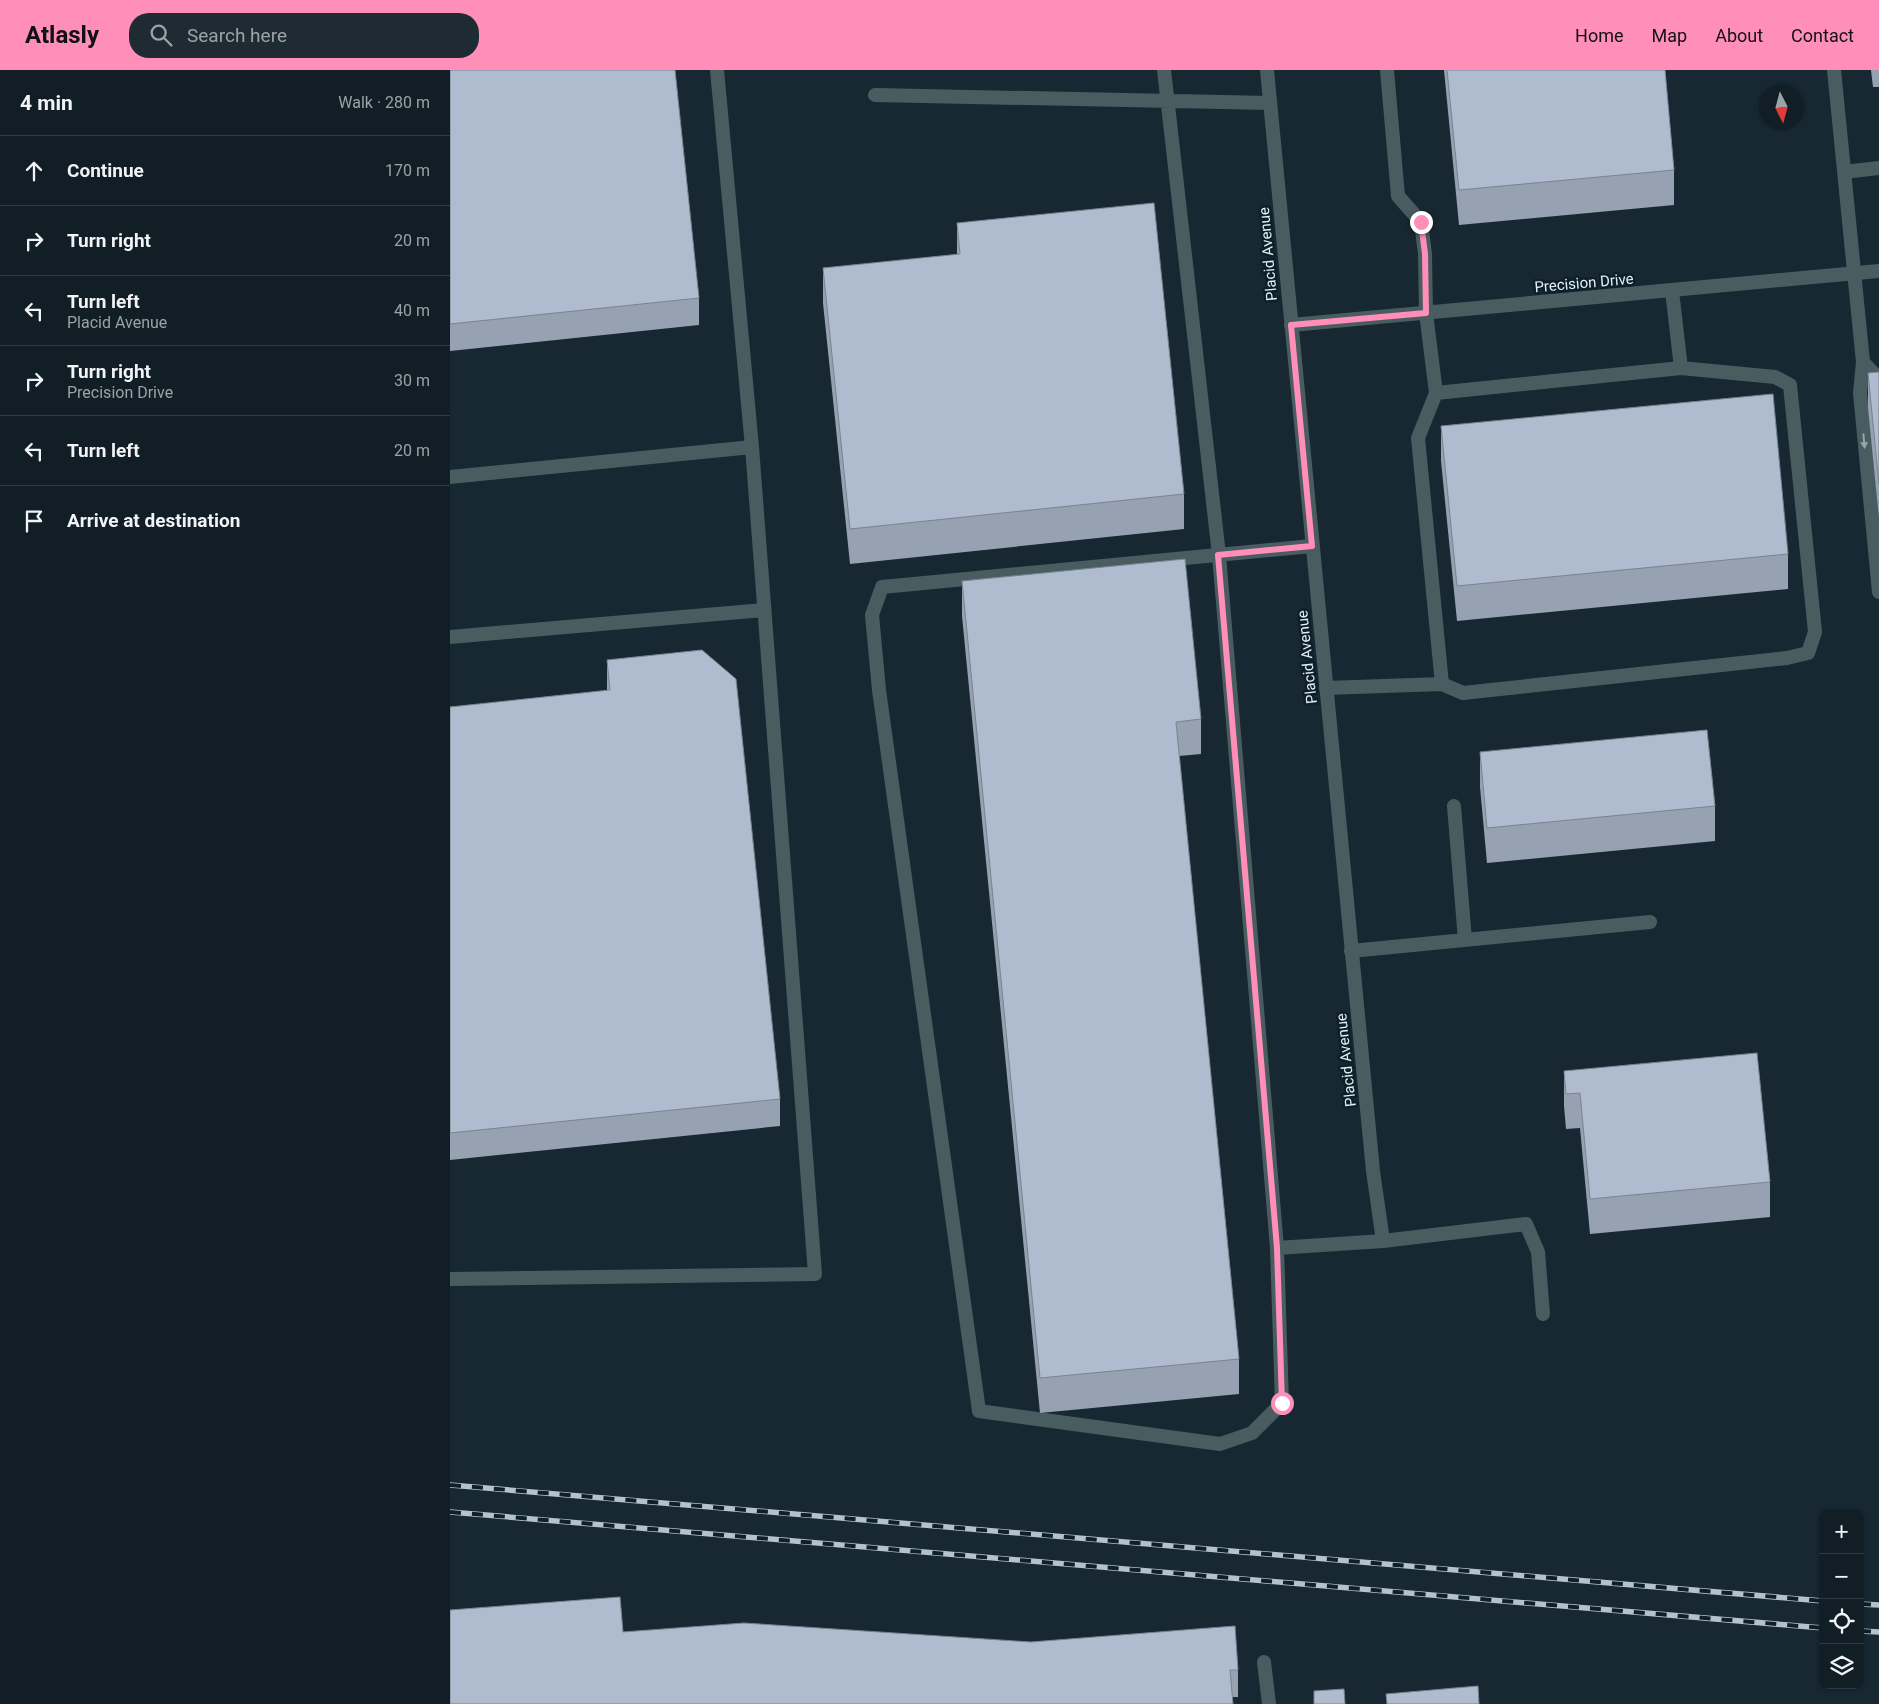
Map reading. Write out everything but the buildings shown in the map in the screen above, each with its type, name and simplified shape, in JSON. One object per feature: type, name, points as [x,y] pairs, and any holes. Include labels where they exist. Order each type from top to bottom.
[{"type":"street","points":[[450,1280],[815,1274],[752,447],[717,70]]},
{"type":"street","points":[[1164,70],[1218,555],[1277,1248],[1282,1403],[1252,1433],[1220,1444],[979,1411],[879,690],[872,616],[882,587],[1218,555],[1312,546]]},
{"type":"street","name":"Placid Avenue","points":[[1267,70],[1351,951],[1373,1171],[1383,1241]]},
{"type":"street","points":[[1387,70],[1398,196],[1421,222],[1425,254],[1426,313],[1436,393],[1418,438],[1442,684]]},
{"type":"street","points":[[1834,70],[1863,362],[1860,393],[1879,592]]},
{"type":"street","points":[[875,95],[1270,103]]},
{"type":"street","points":[[1844,172],[1879,168]]},
{"type":"street","name":"Precision Drive","points":[[1291,325],[1879,271]]},
{"type":"street","points":[[1672,291],[1681,368]]},
{"type":"street","points":[[1863,362],[1879,379]]},
{"type":"street","points":[[1326,688],[1442,684],[1463,694],[1788,658],[1808,653],[1815,632],[1790,385],[1775,377],[1681,368],[1436,393]]},
{"type":"street","points":[[450,477],[752,447]]},
{"type":"street","points":[[450,637],[764,610]]},
{"type":"street","points":[[1454,806],[1465,940]]},
{"type":"street","points":[[1351,951],[1650,922]]},
{"type":"street","points":[[1277,1248],[1383,1241],[1526,1224],[1538,1252],[1543,1314]]},
{"type":"street","points":[[1264,1662],[1268,1704]]},
{"type":"railway","points":[[450,1485],[1819,1601]]},
{"type":"railway","points":[[450,1512],[1819,1628]]},
{"type":"railway","points":[[1864,1604],[1879,1605]]},
{"type":"railway","points":[[1864,1631],[1879,1632]]},
{"type":"route","points":[[1282,1403],[1277,1248],[1218,555],[1312,546],[1291,325],[1426,313],[1425,254],[1421,222]]}]
